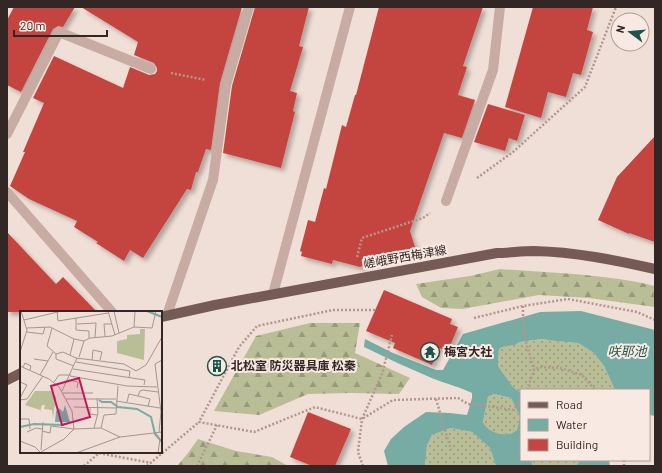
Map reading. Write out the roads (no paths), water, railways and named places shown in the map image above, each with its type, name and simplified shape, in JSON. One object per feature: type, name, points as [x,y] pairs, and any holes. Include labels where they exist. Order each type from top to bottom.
[{"type":"main road","name":"嵯峨野西梅津線","points":[[164,316],[215,304],[497,253],[532,251],[560,252],[622,261],[655,269]]},
{"type":"main road","points":[[7,380],[20,374]]},
{"type":"street","points":[[164,316],[213,180],[226,85],[249,7]]},
{"type":"street","points":[[273,294],[350,7]]},
{"type":"street","points":[[446,201],[493,70],[500,7]]},
{"type":"street","points":[[7,134],[59,32],[151,69]]},
{"type":"street","points":[[7,192],[111,311]]},
{"type":"water","name":"咲耶池","points":[[581,311],[655,330],[655,414],[653,416],[650,414],[650,389],[615,389],[604,366],[594,353],[578,343],[542,339],[520,342],[515,345],[502,347],[499,349],[498,366],[513,387],[520,392],[520,417],[520,461],[531,461],[533,466],[496,466],[490,448],[472,432],[451,428],[432,435],[427,446],[425,466],[388,466],[384,451],[391,439],[404,427],[426,412],[467,415],[472,393],[439,381],[364,347],[365,339],[393,353],[436,370],[443,370],[463,334],[540,312]],"holes":[[[494,394],[511,398],[520,417],[517,430],[510,434],[505,434],[497,433],[487,428],[483,422],[488,397]]]},
{"type":"water","points":[[579,461],[609,461],[610,466],[576,466]]},
{"type":"place","name":"梅宮大社","points":[[430,352]]},
{"type":"place","name":"北松室 防災器具庫 松秦","points":[[217,366]]}]
